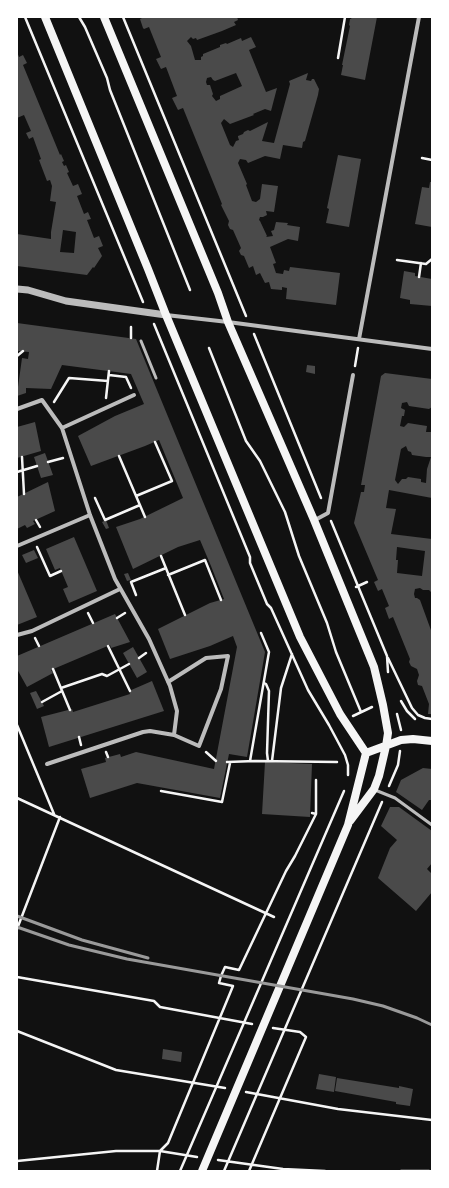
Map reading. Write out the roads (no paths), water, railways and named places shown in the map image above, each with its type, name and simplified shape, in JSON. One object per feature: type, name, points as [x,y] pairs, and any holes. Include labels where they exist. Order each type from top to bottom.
[{"type":"main road","points":[[45,17],[151,274],[166,315],[300,637],[340,714],[366,753],[348,824],[202,1171]]},
{"type":"main road","points":[[104,17],[218,293],[228,322],[314,520],[374,667],[388,733],[386,746],[374,789],[348,824]]},
{"type":"main road","points":[[366,753],[401,740],[413,739],[432,741]]},
{"type":"street","points":[[359,339],[419,17]]},
{"type":"street","points":[[17,289],[28,290],[66,301],[432,349]]},
{"type":"street","points":[[314,520],[328,513],[353,375]]},
{"type":"street","points":[[62,428],[134,395]]},
{"type":"street","points":[[17,409],[42,400],[62,428],[72,455],[90,515],[115,579],[148,639],[168,682],[177,711],[174,735]]},
{"type":"street","points":[[17,546],[90,515]]},
{"type":"street","points":[[17,635],[32,631],[120,589]]},
{"type":"street","points":[[47,764],[150,731],[174,735],[199,746],[221,689],[228,656],[206,658],[168,682]]},
{"type":"lane","points":[[142,341],[156,378]]},
{"type":"lane","points":[[374,789],[395,798],[432,826]]},
{"type":"railway","points":[[17,916],[82,940],[148,958]]},
{"type":"railway","points":[[17,927],[69,945],[127,959],[353,999],[383,1006],[432,1025]]}]
